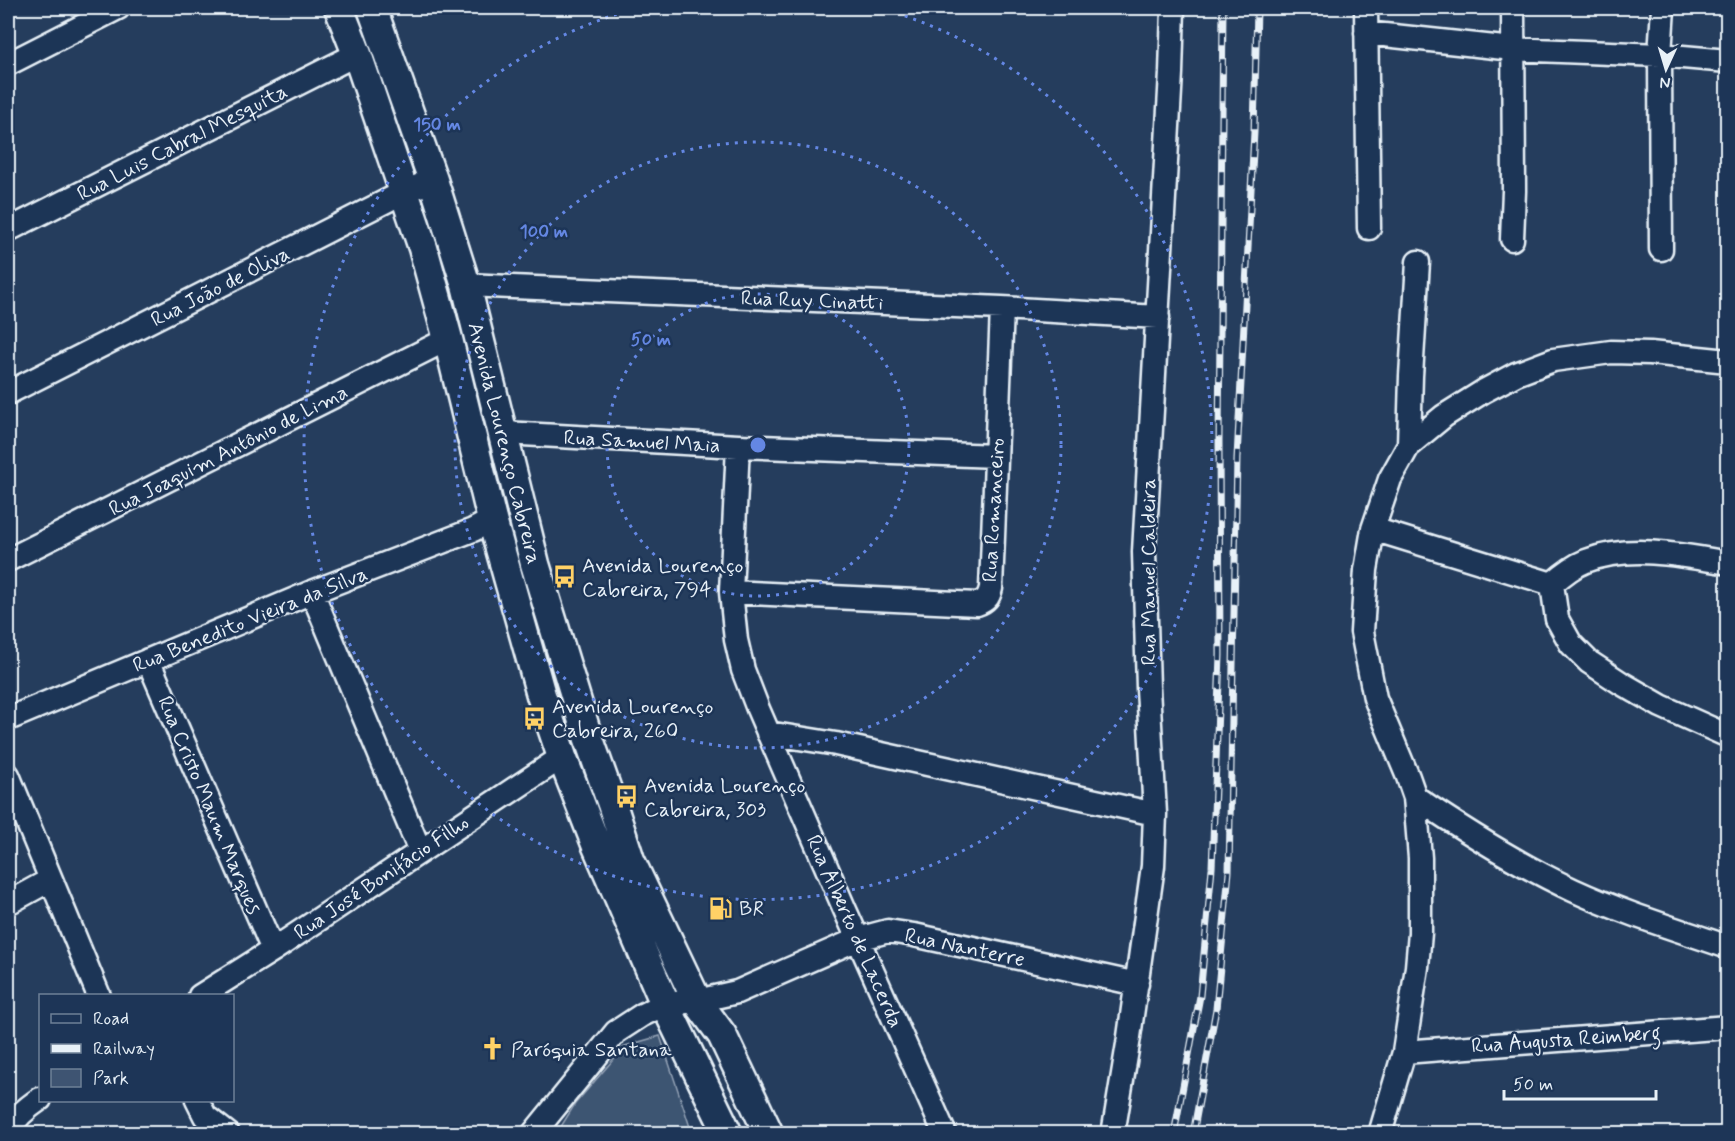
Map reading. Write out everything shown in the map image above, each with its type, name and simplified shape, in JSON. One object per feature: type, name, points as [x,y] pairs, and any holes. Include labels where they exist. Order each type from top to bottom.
[{"type":"main road","name":"Avenida Lourenço Cabreira","points":[[339,8],[423,248],[448,339],[492,520],[541,695],[562,757],[596,844],[665,1004],[728,1134]]},
{"type":"main road","name":"Avenida Lourenço Cabreira","points":[[372,8],[433,180],[466,285],[535,564],[585,728],[630,860],[697,1001],[722,1035],[769,1134]]},
{"type":"street","points":[[8,64],[118,8]]},
{"type":"street","name":"Rua Manuel Caldeira","points":[[1113,1134],[1153,866],[1155,814],[1144,552],[1173,8]]},
{"type":"street","points":[[1366,8],[1369,228]]},
{"type":"street","points":[[1512,239],[1513,8]]},
{"type":"street","points":[[1661,249],[1660,55],[1663,8]]},
{"type":"street","points":[[1366,33],[1513,49],[1660,55],[1728,61]]},
{"type":"street","name":"Rua Luis Cabral Mesquita","points":[[8,230],[357,54]]},
{"type":"street","name":"Rua João de Oliva","points":[[8,393],[404,192],[433,180]]},
{"type":"street","points":[[1409,445],[1418,262]]},
{"type":"street","name":"Rua Ruy Cinatti","points":[[466,285],[1158,317]]},
{"type":"street","name":"Rua Romanceiro","points":[[731,592],[977,604],[985,601],[991,588],[1002,308]]},
{"type":"street","name":"Rua Joaquim Antônio de Lima","points":[[8,560],[448,339]]},
{"type":"street","points":[[1380,1134],[1404,1052],[1418,967],[1420,933],[1420,858],[1414,797],[1375,698],[1362,633],[1366,570],[1373,529],[1390,479],[1409,445],[1444,416],[1516,374],[1553,360],[1611,351],[1650,352],[1728,361]]},
{"type":"street","name":"Rua Samuel Maia","points":[[504,433],[738,446],[996,456]]},
{"type":"street","name":"Rua Alberto de Lacerda","points":[[738,446],[731,592],[736,640],[743,670],[768,733],[945,1134]]},
{"type":"street","name":"Rua Benedito Vieira da Silva","points":[[8,719],[312,592],[473,530],[492,520]]},
{"type":"street","points":[[1373,529],[1552,584]]},
{"type":"street","points":[[1552,584],[1565,572],[1584,561],[1609,554],[1654,552],[1728,563]]},
{"type":"street","points":[[1552,584],[1557,619],[1571,644],[1589,662],[1661,706],[1728,736]]},
{"type":"street","points":[[312,592],[420,851]]},
{"type":"street","name":"Rua Cristo Maum Marques","points":[[148,660],[273,950]]},
{"type":"street","points":[[768,733],[836,744],[1155,814]]},
{"type":"street","name":"Rua José Bonifácio Filho","points":[[203,994],[562,757]]},
{"type":"street","points":[[8,775],[98,994]]},
{"type":"street","points":[[1414,797],[1495,848],[1573,890],[1615,908],[1728,947]]},
{"type":"street","points":[[8,903],[50,880]]},
{"type":"street","name":"Rua Nanterre","points":[[665,1004],[697,1001],[736,992],[858,939],[888,931],[1137,984]]},
{"type":"street","points":[[533,1134],[616,1032],[642,1015],[665,1004]]},
{"type":"street","name":"Rua Augusta Reimberg","points":[[1404,1052],[1728,1027]]},
{"type":"street","points":[[8,1131],[12,1124],[39,1100]]},
{"type":"street","points":[[198,1102],[205,1116],[228,1134]]},
{"type":"green space","points":[[660,1036],[692,1133],[557,1133],[575,1104],[625,1046]]},
{"type":"railway","points":[[1174,1134],[1200,996],[1212,868],[1220,655],[1219,441],[1223,8]]},
{"type":"railway","points":[[1193,1134],[1216,1009],[1229,872],[1237,458],[1254,132],[1257,8]]},
{"type":"place","name":"Avenida Lourenço Cabreira, 794","points":[[564,577]]},
{"type":"place","name":"Avenida Lourenço Cabreira, 260","points":[[534,718]]},
{"type":"place","name":"Avenida Lourenço Cabreira, 303","points":[[626,797]]},
{"type":"place","name":"BR","points":[[721,908]]},
{"type":"place","name":"Paróquia Santana","points":[[493,1049]]}]
